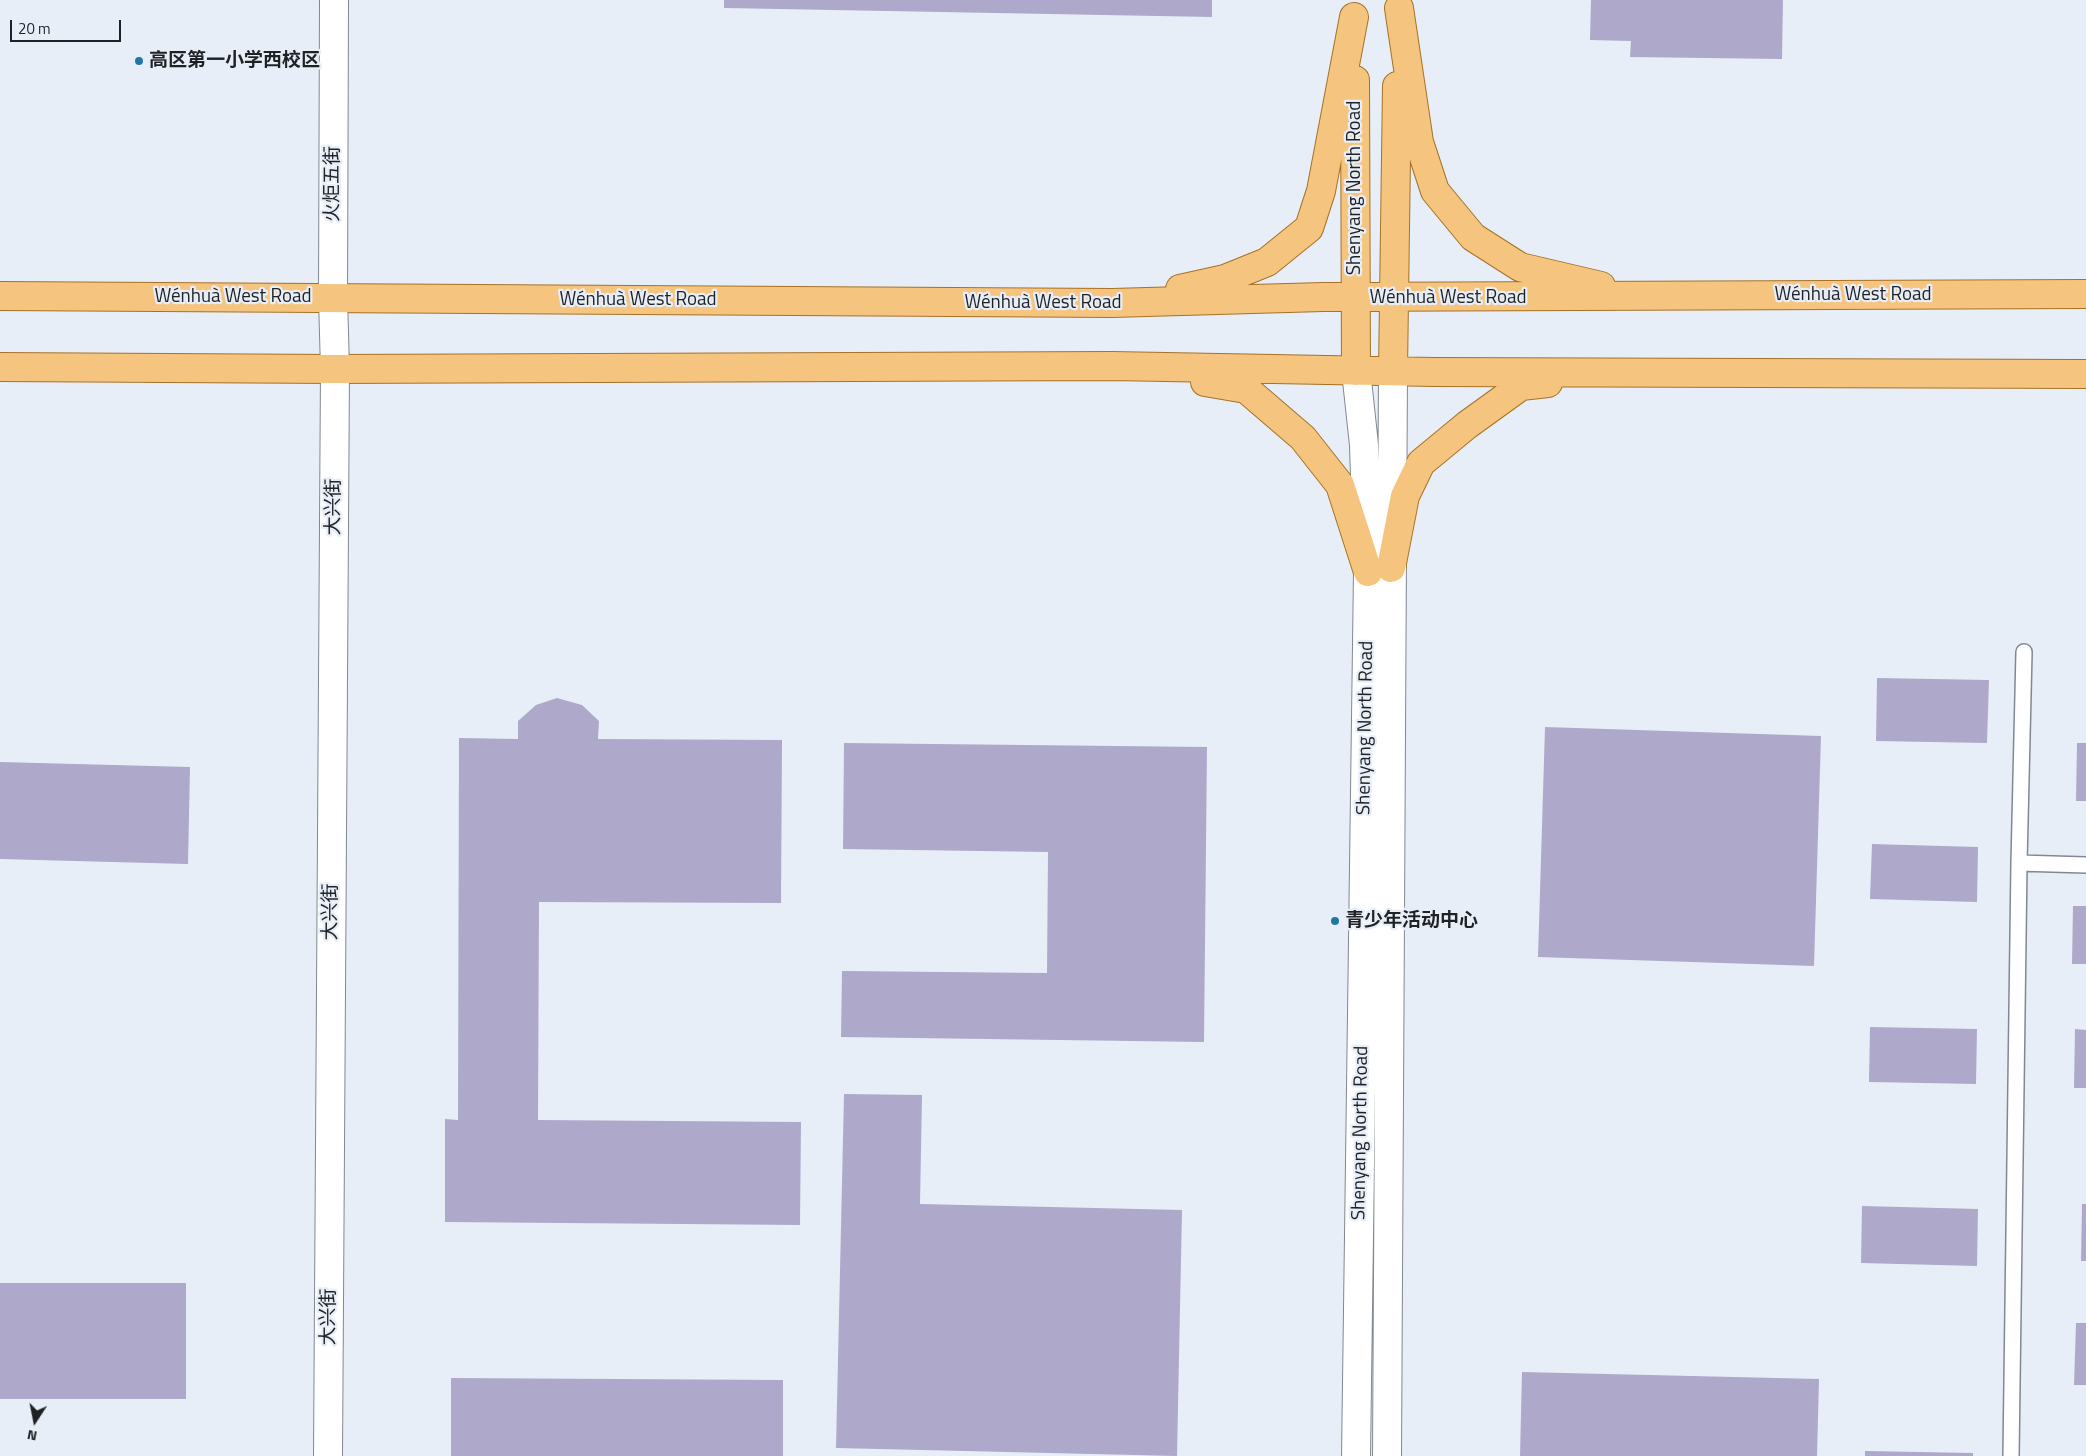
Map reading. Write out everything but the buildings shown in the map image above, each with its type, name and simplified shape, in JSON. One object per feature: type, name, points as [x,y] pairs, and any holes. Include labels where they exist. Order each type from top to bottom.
[{"type":"main road","points":[[1399,4],[1422,150],[1435,191],[1473,237],[1520,267],[1644,296]]},
{"type":"main road","name":"Shenyang North Road","points":[[1393,371],[1399,4]]},
{"type":"main road","points":[[1112,304],[1225,279],[1267,262],[1309,228],[1321,191],[1354,9]]},
{"type":"main road","name":"Shenyang North Road","points":[[1354,9],[1356,371]]},
{"type":"main road","name":"Wénhuà West Road","points":[[0,296],[1112,304],[1356,298],[2086,294]]},
{"type":"main road","points":[[1112,366],[1246,389],[1302,438],[1340,485],[1380,570]]},
{"type":"main road","points":[[0,367],[335,369],[1112,366],[1356,371],[2086,374]]},
{"type":"main road","points":[[1380,570],[1406,496],[1421,463],[1467,425],[1521,386],[1634,372]]},
{"type":"street","name":"火炬五街","points":[[334,0],[333,298],[335,369]]},
{"type":"street","name":"大兴街","points":[[328,1456],[335,369]]},
{"type":"street","name":"Shenyang North Road","points":[[1356,371],[1380,570],[1387,1456]]},
{"type":"street","name":"Shenyang North Road","points":[[1356,1456],[1380,570],[1393,371]]},
{"type":"lane","points":[[2011,1456],[2019,863],[2024,652]]},
{"type":"lane","points":[[2019,863],[2086,865]]},
{"type":"place","name":"高区第一小学西校区","points":[[139,61]]},
{"type":"place","name":"青少年活动中心","points":[[1335,921]]}]
